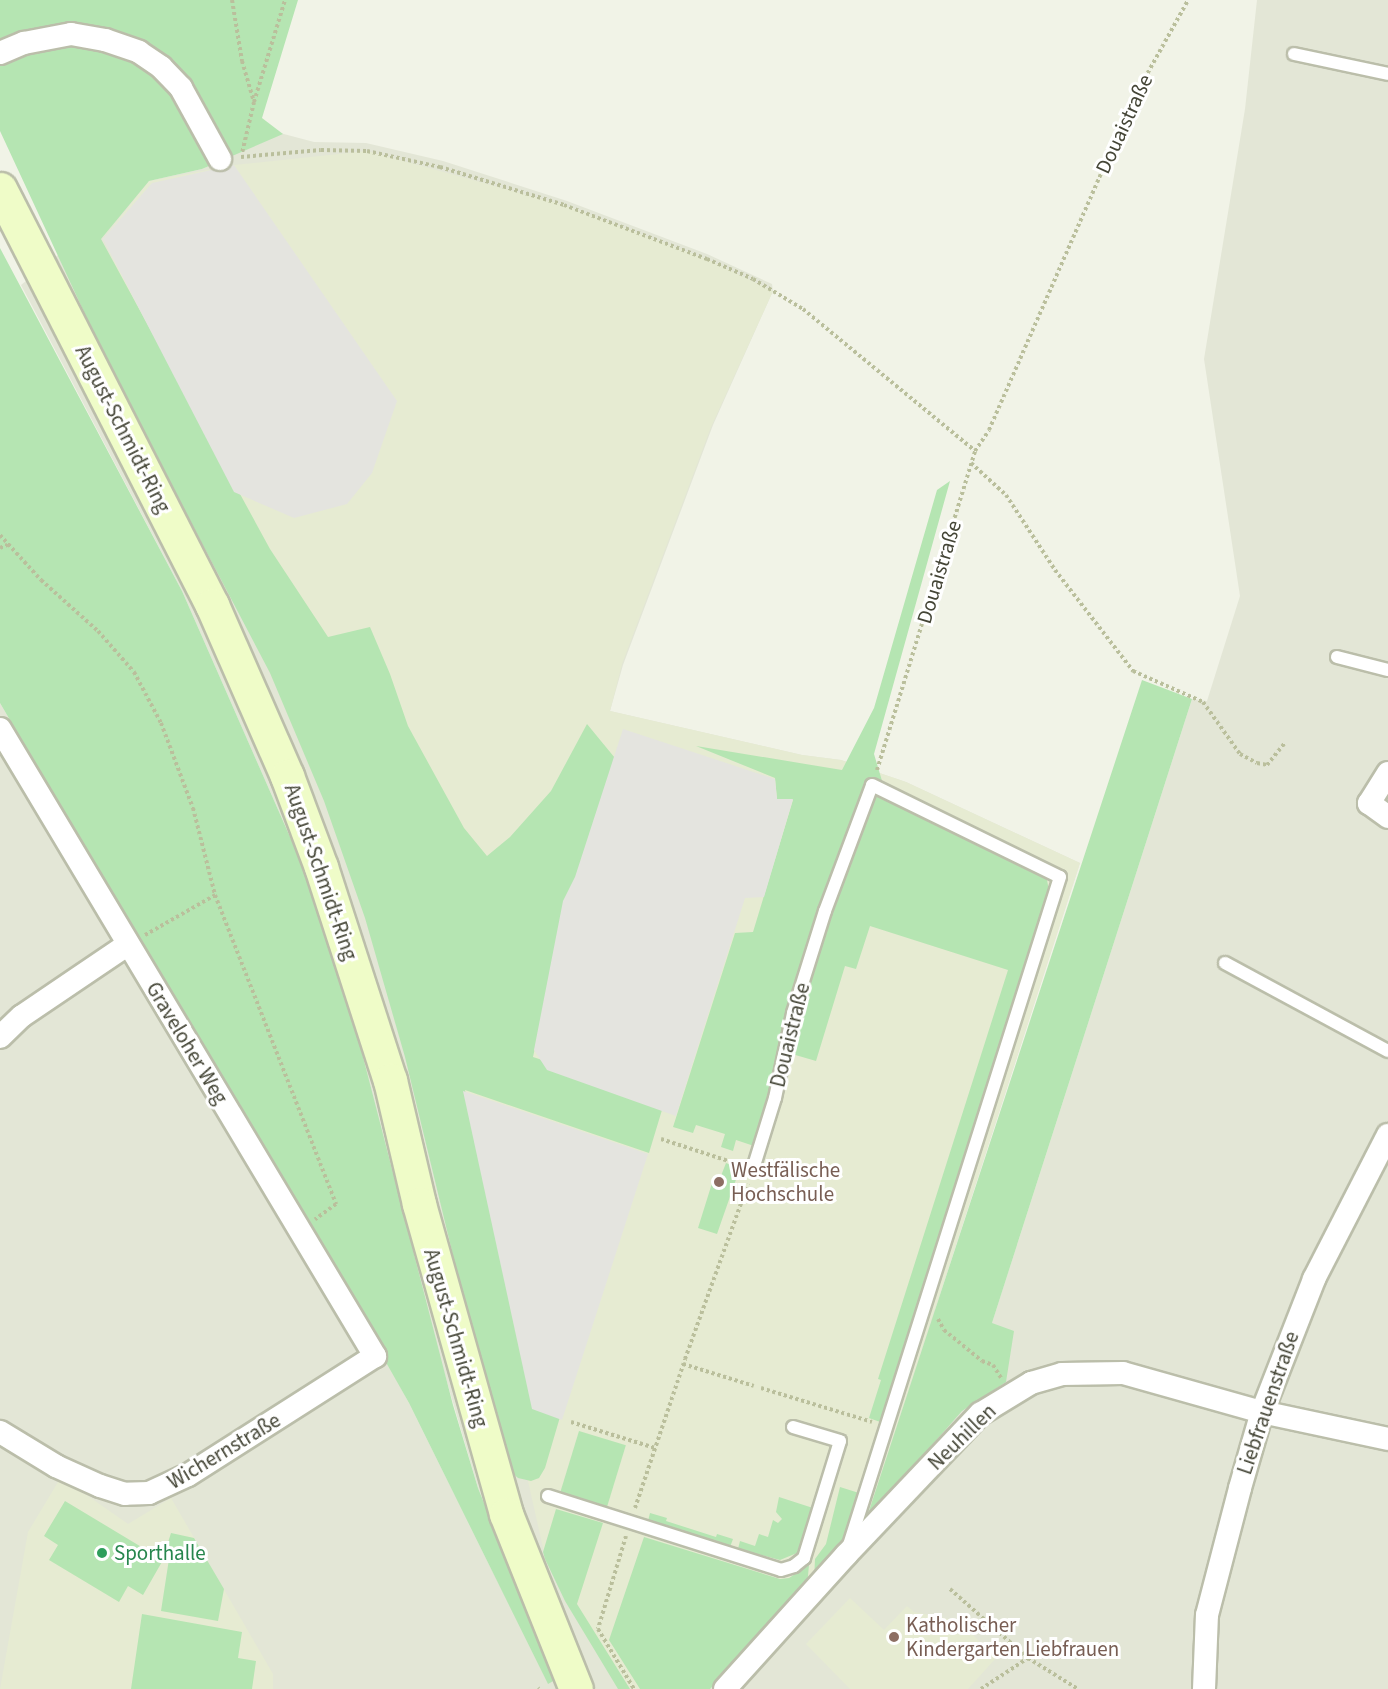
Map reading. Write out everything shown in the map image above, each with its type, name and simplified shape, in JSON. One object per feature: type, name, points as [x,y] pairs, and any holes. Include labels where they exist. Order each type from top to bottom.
[{"type":"main road","name":"August-Schmidt-Ring","points":[[0,189],[212,604],[291,785],[321,867],[390,1080],[419,1204],[506,1514],[576,1689]]},
{"type":"main road","name":"August-Schmidt-Ring","points":[[538,1595],[600,1689]]},
{"type":"street","points":[[0,52],[24,43],[71,34],[105,40],[139,52],[161,67],[181,88],[220,159]]},
{"type":"street","name":"Graveloher Weg","points":[[0,729],[76,853],[127,945],[375,1356]]},
{"type":"street","points":[[1388,773],[1369,804],[1388,817]]},
{"type":"street","points":[[0,1037],[22,1017],[127,945]]},
{"type":"street","name":"Liebfrauenstraße","points":[[1204,1689],[1207,1615],[1239,1488],[1262,1412],[1314,1279],[1388,1135]]},
{"type":"street","name":"Wichernstraße","points":[[0,1432],[56,1466],[99,1486],[125,1494],[149,1493],[188,1475],[375,1356]]},
{"type":"street","name":"Neuhillen","points":[[725,1689],[846,1555],[981,1414],[1031,1383],[1062,1374],[1123,1373],[1262,1412],[1388,1439]]},
{"type":"lane","points":[[1294,54],[1388,74]]},
{"type":"lane","points":[[1336,657],[1388,670]]},
{"type":"lane","points":[[846,1555],[1060,877],[872,785]]},
{"type":"lane","name":"Douaistraße","points":[[753,1169],[775,1098],[793,1013],[825,911],[872,785]]},
{"type":"lane","points":[[1225,963],[1388,1051]]},
{"type":"lane","points":[[548,1496],[781,1570],[794,1566],[804,1558],[840,1441],[794,1426]]},
{"type":"path","points":[[232,0],[242,62],[254,102]]},
{"type":"path","points":[[220,159],[242,153],[254,102],[285,0]]},
{"type":"path","name":"Douaistraße","points":[[872,785],[926,618],[975,451],[989,430],[1136,94],[1188,0]]},
{"type":"path","points":[[220,159],[321,150],[367,151],[440,167],[564,205],[707,259],[753,279],[803,309],[975,451]]},
{"type":"path","points":[[971,463],[1006,495],[1056,570],[1133,671],[1203,702],[1234,747],[1257,763],[1267,765],[1286,743]]},
{"type":"path","points":[[0,535],[40,580],[98,631],[134,672],[161,723],[193,808],[215,895],[336,1204],[300,1230]]},
{"type":"path","points":[[0,548],[7,544]]},
{"type":"path","points":[[127,945],[215,895]]},
{"type":"path","points":[[638,1502],[683,1364],[753,1169],[661,1138]]},
{"type":"path","points":[[925,1307],[936,1316],[944,1330],[982,1361],[993,1365]]},
{"type":"path","points":[[683,1364],[754,1386]]},
{"type":"path","points":[[761,1388],[886,1427]]},
{"type":"path","points":[[570,1422],[655,1448]]},
{"type":"path","points":[[626,1537],[598,1629],[634,1689]]},
{"type":"path","points":[[950,1589],[1028,1658],[1078,1689]]},
{"type":"path","points":[[981,1689],[1028,1658]]},
{"type":"shaded area","points":[[1257,0],[1388,0],[1388,1689],[0,1689],[0,703],[165,985],[336,1269],[409,1403],[548,1683],[555,1680],[478,1488],[430,1324],[347,995],[305,871],[182,591],[21,285],[149,181],[202,169],[280,133],[314,142],[366,143],[443,161],[567,201],[707,254],[772,284],[773,291],[713,425],[623,665],[610,711],[802,755],[841,760],[906,782],[1080,863],[935,1310],[990,1329],[1192,699],[1207,701],[1240,596],[1204,359],[1245,109]]},
{"type":"shaded area","points":[[367,151],[564,205],[707,259],[773,291],[711,427],[622,664],[610,711],[802,755],[841,760],[906,782],[1080,863],[866,1520],[708,1689],[624,1689],[546,1561],[427,1033],[306,659],[103,239],[149,181],[234,165]]},
{"type":"shaded area","points":[[234,165],[397,401],[372,473],[347,504],[294,518],[234,492],[103,239],[152,183]]},
{"type":"shaded area","points":[[623,729],[775,779],[777,799],[793,799],[764,897],[745,898],[676,1116],[547,1070],[534,1050],[563,901],[575,877]]},
{"type":"shaded area","points":[[463,1091],[648,1154],[562,1420],[532,1409]]},
{"type":"shaded area","points":[[61,1477],[128,1524],[171,1498],[273,1674],[273,1689],[0,1689],[28,1532]]},
{"type":"shaded area","name":"Katholischer Kindergarten Liebfrauen","points":[[850,1598],[884,1630],[907,1606],[914,1612],[959,1621],[996,1658],[968,1689],[850,1689],[806,1644]]},
{"type":"green space","points":[[0,0],[298,0],[262,118],[283,134],[202,169],[149,181],[101,239],[270,549],[328,637],[370,627],[390,674],[408,726],[464,828],[487,856],[510,837],[551,791],[587,724],[624,769],[566,905],[533,1057],[665,1100],[649,1153],[465,1090],[533,1404],[560,1417],[545,1468],[539,1478],[531,1481],[518,1478],[509,1470],[489,1404],[405,1057],[365,918],[324,801],[270,673],[110,368],[0,131]]},
{"type":"green space","points":[[0,248],[182,591],[305,871],[347,995],[453,1405],[478,1488],[555,1680],[548,1684],[409,1403],[293,1198],[0,703]]},
{"type":"green space","points":[[950,481],[874,754],[886,794],[1041,874],[1047,880],[1050,896],[883,1423],[869,1418],[881,1380],[878,1379],[1008,970],[870,926],[856,969],[845,966],[816,1061],[792,1054],[807,997],[794,993],[754,1146],[736,1140],[733,1151],[721,1147],[725,1134],[696,1125],[693,1133],[673,1127],[735,933],[753,932],[793,800],[777,799],[775,778],[696,746],[842,770],[874,708],[937,490]]},
{"type":"green space","points":[[1142,680],[1192,699],[992,1323],[1014,1331],[1006,1382],[962,1411],[866,1520]]},
{"type":"green space","points":[[726,1163],[740,1168],[717,1234],[698,1228],[713,1180],[719,1181]]},
{"type":"green space","points":[[579,1431],[626,1445],[607,1507],[560,1492]]},
{"type":"green space","points":[[870,1455],[846,1539],[814,1580],[815,1559],[826,1544],[840,1487],[859,1493]]},
{"type":"green space","points":[[779,1497],[813,1508],[797,1553],[780,1560],[738,1549],[740,1541],[755,1546],[759,1534],[768,1537],[773,1520],[778,1523],[782,1519],[776,1512]]},
{"type":"green space","name":"Sporthalle","points":[[65,1501],[163,1560],[143,1595],[128,1586],[119,1602],[49,1560],[58,1545],[44,1536]]},
{"type":"green space","points":[[556,1509],[603,1523],[577,1604],[630,1689],[618,1689],[565,1601],[545,1559],[543,1552]]},
{"type":"green space","points":[[650,1513],[667,1518],[666,1521],[716,1537],[717,1534],[733,1539],[730,1547],[648,1521]]},
{"type":"green space","points":[[171,1533],[194,1538],[224,1589],[218,1621],[161,1611],[169,1559],[163,1558]]},
{"type":"green space","points":[[644,1537],[780,1579],[789,1578],[809,1565],[807,1586],[710,1689],[640,1689],[609,1640]]},
{"type":"green space","points":[[142,1614],[242,1632],[238,1658],[256,1661],[252,1689],[131,1689]]},
{"type":"place","name":"Westfälische Hochschule","points":[[719,1182]]},
{"type":"place","name":"Sporthalle","points":[[102,1553]]},
{"type":"place","name":"Katholischer Kindergarten Liebfrauen","points":[[894,1637]]}]
